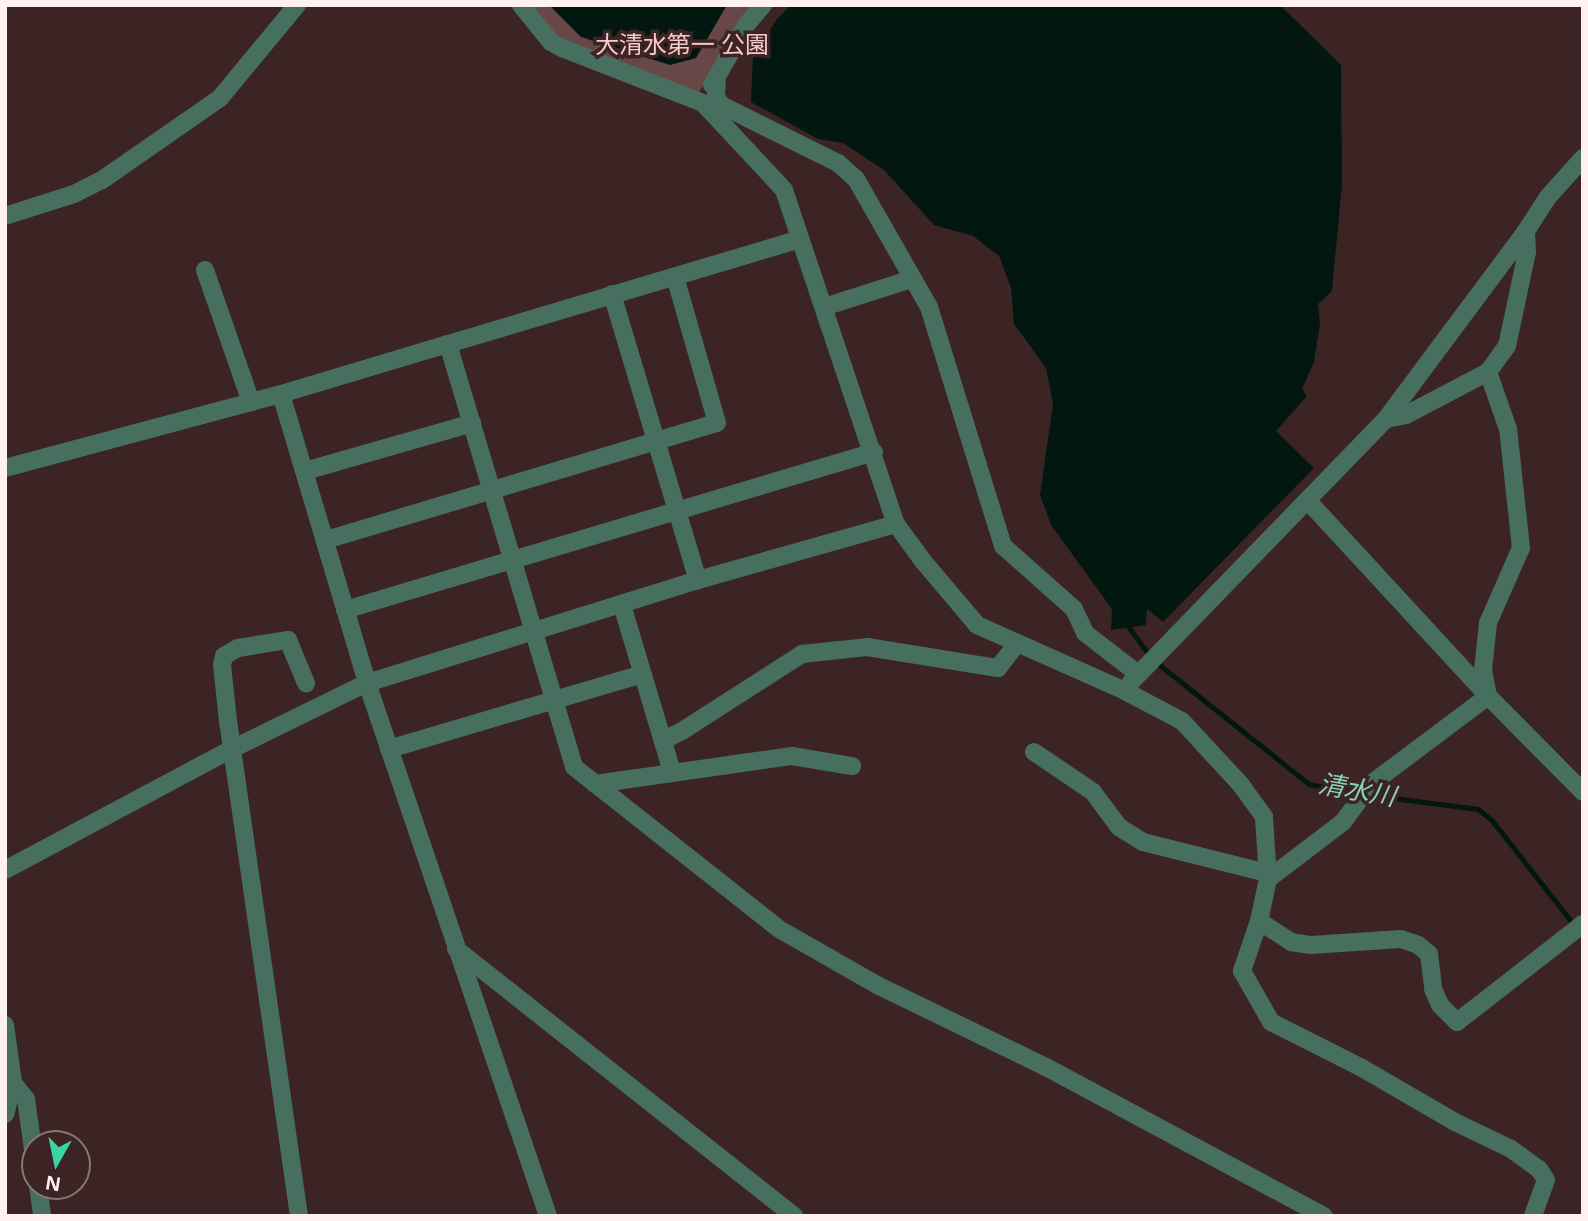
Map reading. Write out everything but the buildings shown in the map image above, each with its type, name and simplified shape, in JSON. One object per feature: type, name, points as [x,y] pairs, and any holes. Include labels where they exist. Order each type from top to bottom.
[{"type":"street","points":[[5,216],[74,194],[102,180],[220,98],[297,5]]},
{"type":"street","points":[[521,5],[551,42],[562,48],[703,103],[785,190],[896,524],[977,625],[1125,691],[1182,721],[1241,785],[1264,817],[1268,876],[1259,921],[1242,971],[1271,1022],[1362,1068],[1455,1122],[1511,1149],[1539,1169],[1546,1180],[1533,1216]]},
{"type":"street","points":[[703,103],[747,24],[763,5]]},
{"type":"street","points":[[717,76],[716,96],[721,105],[838,163],[856,179],[929,307],[1003,546],[1074,609],[1085,633],[1141,671]]},
{"type":"street","points":[[1125,691],[1141,671],[1386,419],[1527,231],[1548,197],[1583,158]]},
{"type":"street","points":[[1386,419],[1406,415],[1488,372],[1507,346],[1527,252],[1527,231]]},
{"type":"street","points":[[5,468],[281,394],[800,239]]},
{"type":"street","points":[[205,270],[251,402]]},
{"type":"street","points":[[326,540],[717,423],[675,276]]},
{"type":"street","points":[[824,307],[912,279]]},
{"type":"street","points":[[612,294],[698,580]]},
{"type":"street","points":[[448,344],[575,767],[779,929],[877,985],[1046,1067],[1324,1216]]},
{"type":"street","points":[[1488,372],[1508,429],[1518,498],[1521,548],[1488,623],[1483,670],[1488,696]]},
{"type":"street","points":[[281,394],[367,683],[548,1216]]},
{"type":"street","points":[[305,471],[472,423]]},
{"type":"street","points":[[345,610],[874,452]]},
{"type":"street","points":[[1308,501],[1488,696],[1583,792]]},
{"type":"street","points":[[5,870],[232,749],[367,683],[698,580],[896,524]]},
{"type":"street","points":[[622,605],[672,772]]},
{"type":"street","points":[[299,1216],[232,749],[222,664],[224,656],[238,648],[288,640],[306,683]]},
{"type":"street","points":[[663,740],[682,731],[802,654],[867,647],[998,668],[1017,644]]},
{"type":"street","points":[[389,750],[642,674]]},
{"type":"street","points":[[1268,876],[1343,822],[1365,792],[1488,696]]},
{"type":"street","points":[[1034,752],[1093,792],[1119,827],[1143,842],[1268,876]]},
{"type":"street","points":[[596,784],[792,756],[852,766]]},
{"type":"street","points":[[1259,921],[1291,942],[1311,944],[1401,939],[1418,945],[1429,954],[1433,989],[1440,1005],[1457,1022],[1578,927]]},
{"type":"street","points":[[456,949],[794,1216]]},
{"type":"street","points":[[5,1025],[13,1083],[5,1114]]},
{"type":"street","points":[[13,1083],[26,1099],[30,1130]]},
{"type":"green space","name":"大清水第一 公園","points":[[526,5],[754,5],[699,92],[562,44]]},
{"type":"shaded area","points":[[549,5],[727,5],[696,58],[670,65],[581,37]]},
{"type":"shaded area","points":[[791,5],[1280,5],[1341,65],[1342,184],[1332,291],[1318,304],[1320,324],[1314,362],[1302,389],[1307,396],[1276,431],[1314,468],[1163,622],[1147,609],[1146,625],[1111,630],[1112,609],[1051,525],[1040,495],[1053,404],[1046,368],[1014,324],[1011,288],[999,256],[973,236],[934,225],[884,170],[843,143],[818,139],[751,102],[753,56],[777,19]]},
{"type":"waterway","name":"清水川","points":[[1129,627],[1149,655]]},
{"type":"waterway","name":"清水川","points":[[1155,661],[1309,784],[1358,793]]},
{"type":"waterway","name":"清水川","points":[[1370,795],[1478,809],[1492,820],[1575,926]]}]
